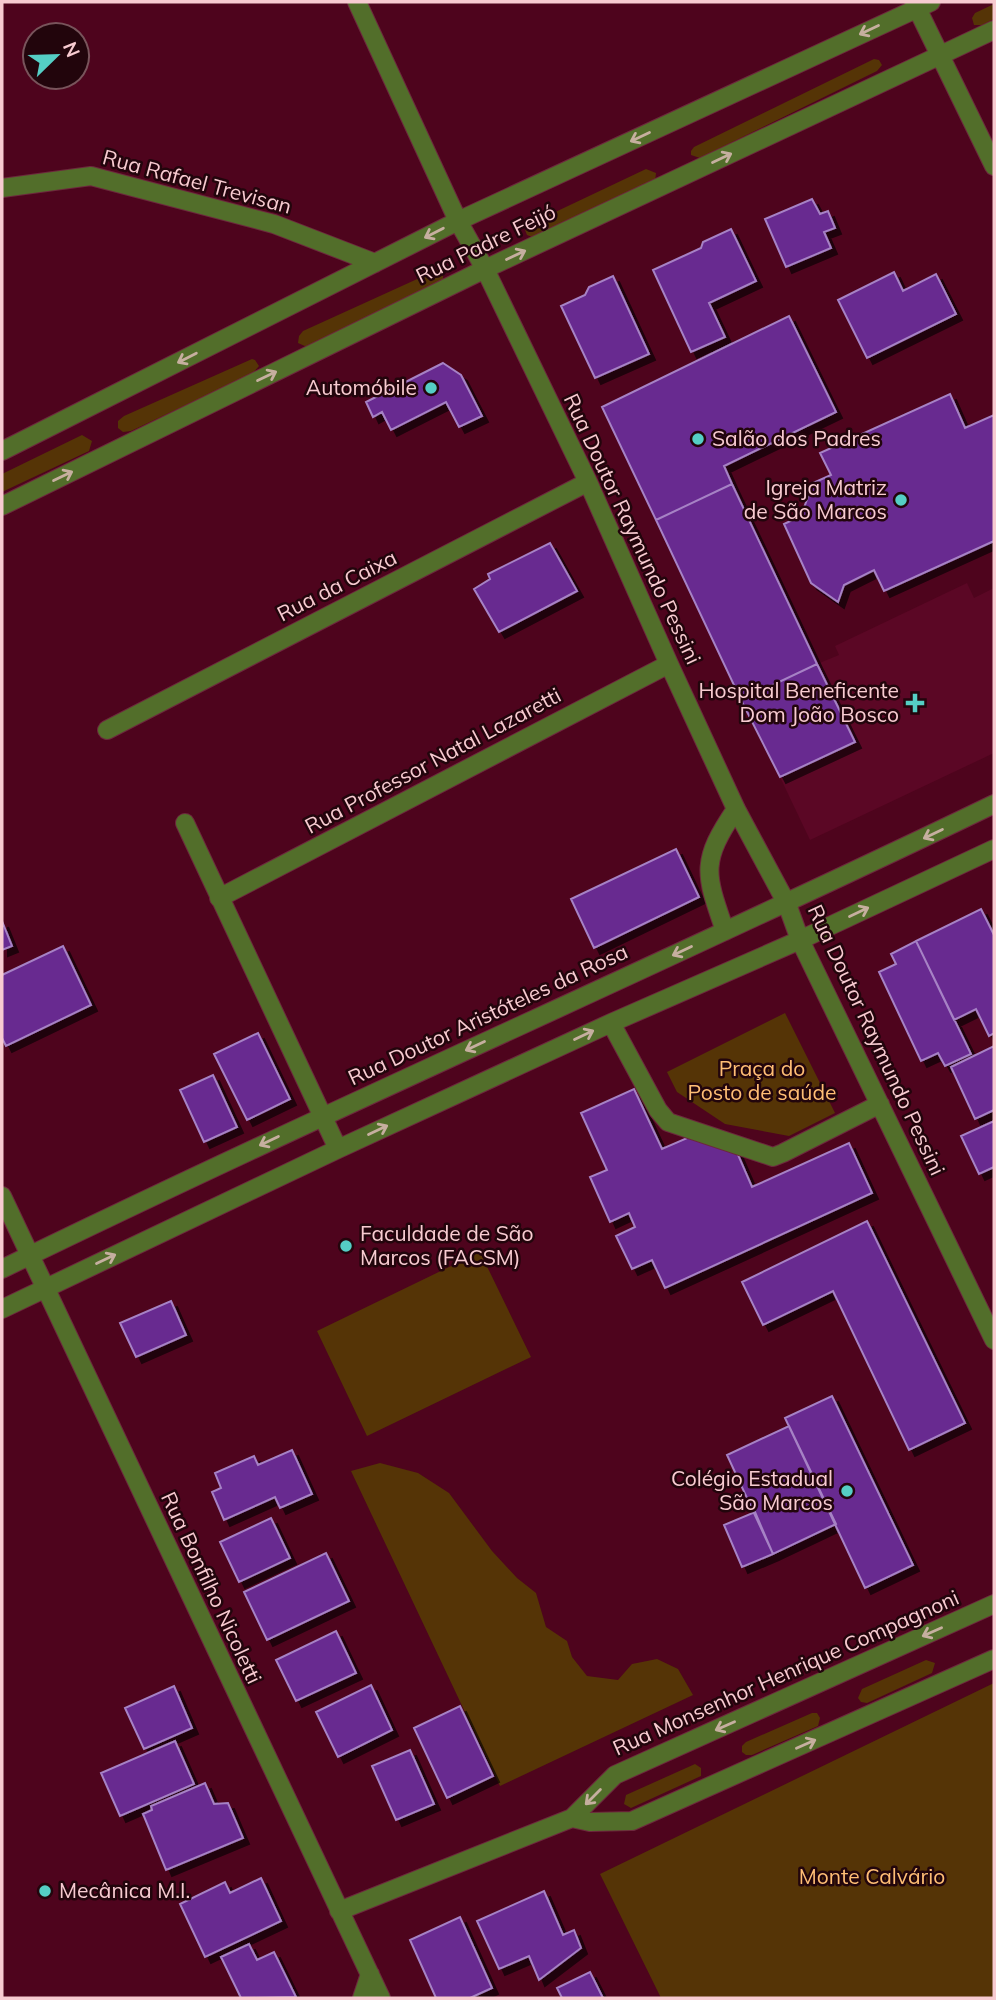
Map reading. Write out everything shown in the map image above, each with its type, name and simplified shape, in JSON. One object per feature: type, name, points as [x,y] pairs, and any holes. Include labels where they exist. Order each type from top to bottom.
[{"type":"street","name":"Rua Doutor Raymundo Pessini","points":[[356,2],[458,221],[485,269],[588,482],[736,810],[787,904],[800,940],[994,1340]]},
{"type":"street","name":"Rua Padre Feijó","points":[[2,451],[458,221],[921,4]]},
{"type":"street","points":[[921,4],[939,55],[994,166]]},
{"type":"street","name":"Rua Padre Feijó","points":[[2,506],[485,269],[994,30]]},
{"type":"street","name":"Rua Rafael Trevisan","points":[[2,188],[90,176],[274,224],[375,263]]},
{"type":"street","name":"Rua da Caixa","points":[[107,730],[588,482]]},
{"type":"street","name":"Rua Professor Natal Lazaretti","points":[[219,898],[668,664]]},
{"type":"street","name":"Rua Doutor Aristóteles da Rosa","points":[[2,1269],[323,1115],[787,904],[994,804]]},
{"type":"street","points":[[725,931],[712,892],[709,871],[711,852],[719,834],[736,810]]},
{"type":"street","points":[[185,823],[338,1149]]},
{"type":"street","points":[[2,1309],[338,1149],[994,849]]},
{"type":"street","points":[[611,1023],[658,1110],[668,1122],[773,1157],[880,1104]]},
{"type":"street","name":"Rua Bonfilho Nicoletti","points":[[2,1196],[381,1998]]},
{"type":"street","name":"Rua Monsenhor Henrique Compagnoni","points":[[339,1911],[572,1818],[615,1775],[994,1604]]},
{"type":"street","name":"Rua Monsenhor Henrique Compagnoni","points":[[572,1818],[590,1822],[632,1821],[994,1659]]},
{"type":"street","points":[[362,1998],[370,1974]]},
{"type":"shaded area","name":"Hospital Beneficente Dom João Bosco","points":[[967,583],[974,598],[994,588],[994,753],[810,840],[780,777],[854,742],[817,664],[839,655],[835,646]]},
{"type":"green space","points":[[994,4],[994,19],[982,25],[974,25],[972,18],[975,13]]},
{"type":"green space","points":[[874,59],[879,60],[882,65],[877,71],[700,158],[691,155],[694,147]]},
{"type":"green space","points":[[646,169],[656,173],[655,182],[532,237],[527,235],[525,230],[530,224]]},
{"type":"green space","points":[[437,270],[443,274],[443,281],[307,347],[298,343],[303,331]]},
{"type":"green space","points":[[252,359],[259,366],[252,374],[131,431],[123,432],[118,428],[118,421],[124,416]]},
{"type":"green space","points":[[82,435],[92,441],[89,451],[2,492],[2,474]]},
{"type":"green space","name":"Praça do Posto de saúde","points":[[785,1013],[835,1113],[789,1136],[725,1124],[677,1092],[667,1072]]},
{"type":"green space","points":[[480,1252],[531,1357],[367,1436],[317,1331]]},
{"type":"green space","points":[[380,1463],[418,1473],[449,1493],[492,1551],[517,1578],[536,1593],[546,1627],[567,1641],[572,1657],[587,1676],[618,1680],[632,1664],[657,1659],[678,1669],[693,1695],[500,1786],[351,1471]]},
{"type":"green space","points":[[926,1660],[935,1663],[932,1673],[867,1703],[858,1698],[862,1689]]},
{"type":"green space","name":"Monte Calvário","points":[[994,1683],[994,1998],[661,1998],[600,1874]]},
{"type":"green space","points":[[817,1713],[820,1718],[818,1726],[752,1755],[742,1752],[742,1746],[746,1742]]},
{"type":"green space","points":[[695,1764],[701,1768],[701,1776],[631,1808],[624,1804],[626,1795]]},
{"type":"building","points":[[812,199],[820,214],[828,211],[835,228],[824,232],[831,248],[786,267],[765,219]]},
{"type":"building","points":[[731,229],[756,281],[709,303],[725,337],[691,352],[653,270],[701,248],[703,242]]},
{"type":"building","points":[[894,272],[903,291],[936,274],[956,314],[867,358],[838,300]]},
{"type":"building","points":[[613,276],[649,354],[595,378],[561,306],[585,295],[589,287]]},
{"type":"building","name":"Salão dos Padres","points":[[789,316],[836,412],[724,466],[732,484],[656,520],[602,407]]},
{"type":"building","name":"Automóbile","points":[[443,363],[461,375],[482,416],[459,427],[446,402],[391,430],[382,412],[373,417],[366,402]]},
{"type":"building","name":"Igreja Matriz de São Marcos","points":[[950,394],[965,428],[994,415],[994,541],[884,591],[874,570],[844,585],[838,602],[811,583],[784,524],[801,516],[813,483],[831,475],[820,453]]},
{"type":"building","points":[[732,484],[817,664],[741,700],[656,520]]},
{"type":"building","points":[[550,543],[577,591],[499,632],[474,589],[490,579],[488,574]]},
{"type":"building","points":[[817,664],[855,742],[780,777],[741,700]]},
{"type":"building","points":[[676,849],[699,897],[594,948],[571,899]]},
{"type":"building","points":[[981,909],[994,935],[994,1033],[989,1036],[976,1009],[954,1020],[916,941]]},
{"type":"building","points":[[2,921],[12,946],[2,950]]},
{"type":"building","points":[[916,941],[971,1054],[945,1066],[938,1053],[921,1061],[879,972],[896,964],[891,954]]},
{"type":"building","points":[[63,946],[91,1005],[6,1046],[2,1038],[2,975]]},
{"type":"building","points":[[258,1033],[290,1099],[247,1120],[214,1054]]},
{"type":"building","points":[[994,1046],[994,1110],[975,1119],[951,1067]]},
{"type":"building","points":[[213,1075],[237,1127],[204,1142],[180,1090]]},
{"type":"building","points":[[634,1089],[662,1149],[694,1135],[736,1150],[752,1187],[849,1143],[872,1193],[665,1288],[652,1260],[632,1269],[616,1236],[635,1227],[629,1213],[610,1222],[590,1177],[607,1170],[581,1113]]},
{"type":"building","points":[[994,1121],[994,1167],[979,1174],[961,1136]]},
{"type":"building","points":[[867,1221],[965,1423],[909,1450],[833,1291],[763,1325],[742,1282]]},
{"type":"building","points":[[171,1301],[186,1335],[136,1357],[120,1323]]},
{"type":"building","points":[[832,1396],[913,1565],[865,1588],[785,1418]]},
{"type":"building","points":[[789,1426],[836,1524],[773,1554],[727,1455]]},
{"type":"building","points":[[292,1450],[312,1494],[280,1508],[275,1497],[224,1520],[212,1492],[221,1488],[215,1473],[254,1456],[258,1465]]},
{"type":"building","points":[[755,1512],[773,1554],[742,1567],[724,1525]]},
{"type":"building","points":[[271,1518],[290,1558],[239,1582],[220,1542]]},
{"type":"building","points":[[326,1553],[349,1601],[267,1640],[244,1592]]},
{"type":"building","points":[[336,1631],[356,1673],[296,1701],[276,1660]]},
{"type":"building","points":[[371,1685],[392,1730],[338,1757],[316,1712]]},
{"type":"building","points":[[174,1686],[192,1728],[144,1749],[125,1708]]},
{"type":"building","points":[[460,1706],[493,1776],[447,1798],[414,1728]]},
{"type":"building","points":[[175,1741],[194,1784],[120,1816],[101,1773]]},
{"type":"building","points":[[410,1750],[434,1804],[396,1820],[372,1766]]},
{"type":"building","points":[[205,1783],[214,1804],[228,1803],[243,1838],[166,1870],[143,1814],[152,1810],[151,1806]]},
{"type":"building","points":[[261,1878],[281,1921],[205,1957],[180,1904],[225,1882],[230,1893]]},
{"type":"building","points":[[544,1891],[563,1935],[574,1930],[581,1948],[539,1980],[529,1956],[499,1969],[477,1921]]},
{"type":"building","points":[[460,1917],[492,1988],[470,1998],[436,1998],[410,1940]]},
{"type":"building","points":[[249,1944],[257,1960],[274,1952],[296,1997],[241,1998],[221,1957]]},
{"type":"building","points":[[590,1972],[603,1998],[562,1998],[557,1988]]},
{"type":"place","name":"Automóbile","points":[[431,388]]},
{"type":"place","name":"Salão dos Padres","points":[[698,439]]},
{"type":"place","name":"Igreja Matriz de São Marcos","points":[[901,500]]},
{"type":"place","name":"Hospital Beneficente Dom João Bosco","points":[[915,703]]},
{"type":"place","name":"Faculdade de São Marcos (FACSM)","points":[[346,1246]]},
{"type":"place","name":"Colégio Estadual São Marcos","points":[[847,1491]]},
{"type":"place","name":"Mecânica M.I.","points":[[45,1891]]}]
